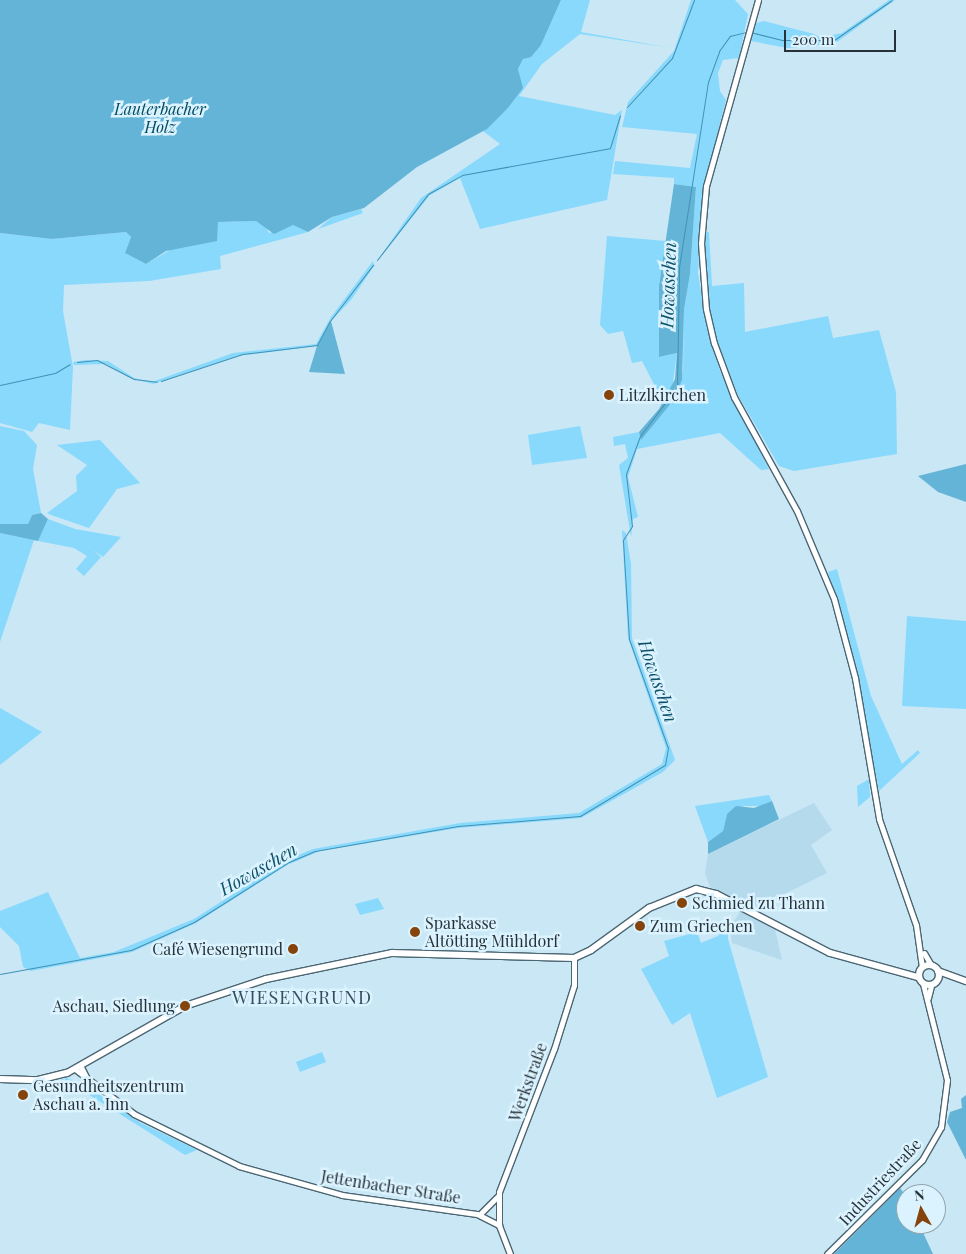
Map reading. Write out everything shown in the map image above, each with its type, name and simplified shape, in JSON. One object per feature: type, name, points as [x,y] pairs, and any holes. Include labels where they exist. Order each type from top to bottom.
[{"type":"main road","points":[[0,1079],[38,1080],[78,1068],[196,1002],[229,990],[273,978],[392,953],[456,953],[574,958],[592,950],[649,908],[682,892],[700,890],[826,951],[902,971],[918,978],[923,984],[931,986],[938,981],[963,981]]},
{"type":"main road","points":[[902,971],[931,965],[938,971],[963,981]]},
{"type":"main road","points":[[918,978],[921,968]]},
{"type":"main road","points":[[938,971],[938,981]]},
{"type":"street","points":[[758,0],[706,186],[701,243],[706,309],[729,384],[797,511],[834,599],[855,678],[879,819],[922,951],[931,965]]},
{"type":"street","points":[[921,968],[922,951]]},
{"type":"street","name":"Werkstraße","points":[[498,1213],[499,1192],[554,1049],[574,985],[574,958]]},
{"type":"street","name":"Industriestraße","points":[[827,1254],[922,1160],[941,1127],[947,1080],[923,984]]},
{"type":"street","name":"Industriestraße","points":[[929,1003],[931,986]]},
{"type":"street","name":"Jettenbacher Straße","points":[[78,1068],[87,1080],[134,1114],[239,1166],[342,1195],[479,1213],[498,1213]]},
{"type":"street","name":"Jettenbacher Straße","points":[[479,1213],[493,1205],[499,1192]]},
{"type":"street","name":"Jettenbacher Straße","points":[[479,1213],[499,1225]]},
{"type":"street","points":[[498,1213],[499,1225],[510,1254]]},
{"type":"shaded area","points":[[561,0],[590,0],[581,32],[671,48],[580,34],[542,64],[519,96],[615,115],[622,110],[607,200],[480,229],[460,178],[430,195],[375,264],[421,198],[500,144],[483,131],[508,108],[522,88],[518,69],[523,59],[541,45]]},
{"type":"shaded area","points":[[691,0],[735,0],[748,14],[739,58],[723,60],[718,73],[720,91],[726,100],[703,192],[698,273],[707,329],[720,371],[769,469],[761,470],[720,433],[637,449],[628,477],[638,517],[633,519],[631,537],[619,465],[628,458],[625,444],[614,446],[613,437],[639,432],[641,439],[678,393],[683,370],[684,310],[690,274],[696,187],[674,184],[674,178],[613,174],[615,161],[690,168],[697,134],[622,127],[628,102],[674,51]]},
{"type":"shaded area","points":[[889,0],[895,0],[837,42],[828,36],[842,33]]},
{"type":"shaded area","points":[[764,21],[814,34],[832,44],[787,48],[751,41],[756,23]]},
{"type":"shaded area","points":[[361,209],[363,213],[318,229],[332,217]]},
{"type":"shaded area","points":[[256,221],[264,224],[269,233],[293,225],[308,232],[220,256],[221,269],[149,281],[64,285],[63,311],[73,367],[70,430],[39,423],[32,432],[0,423],[0,233],[52,239],[126,232],[131,237],[125,253],[146,264],[218,222]]},
{"type":"shaded area","points":[[704,232],[709,232],[712,286],[744,283],[745,332],[828,316],[833,338],[879,330],[896,392],[897,454],[794,471],[779,466],[738,395],[717,343],[706,291]]},
{"type":"shaded area","points":[[607,236],[666,241],[659,286],[659,357],[677,353],[672,389],[658,392],[642,361],[632,363],[623,331],[608,334],[600,325]]},
{"type":"shaded area","points":[[373,261],[374,266],[351,300],[331,321],[317,346],[238,356],[153,384],[130,378],[106,364],[74,365],[73,362],[86,360],[108,361],[134,378],[152,382],[233,353],[316,344],[331,317]]},
{"type":"shaded area","points":[[0,426],[24,431],[37,445],[33,469],[41,513],[32,515],[28,524],[0,524]]},
{"type":"shaded area","points":[[580,426],[587,458],[532,465],[528,435]]},
{"type":"shaded area","points":[[100,440],[140,483],[117,489],[89,528],[47,513],[77,491],[76,476],[87,465],[57,445]]},
{"type":"shaded area","points":[[48,519],[75,529],[121,537],[103,557],[93,550],[101,557],[84,576],[76,569],[87,556],[74,548],[38,541]]},
{"type":"shaded area","points":[[622,530],[626,533],[631,564],[632,638],[675,760],[663,772],[581,818],[458,828],[320,851],[287,865],[196,923],[132,952],[31,971],[23,967],[19,946],[0,927],[0,911],[48,892],[80,958],[114,952],[194,919],[286,860],[313,849],[460,823],[579,813],[662,764],[666,748],[628,638]]},
{"type":"shaded area","points":[[0,533],[34,540],[0,642]]},
{"type":"shaded area","points":[[837,569],[871,696],[902,764],[918,750],[920,753],[879,791],[857,678],[828,572]]},
{"type":"shaded area","points":[[907,616],[966,621],[966,709],[902,706]]},
{"type":"shaded area","points":[[0,708],[42,732],[0,765]]},
{"type":"shaded area","points":[[869,779],[870,797],[858,807],[857,786]]},
{"type":"shaded area","points":[[769,795],[772,801],[763,806],[744,806],[727,814],[723,831],[708,842],[695,806]]},
{"type":"shaded area","points":[[814,803],[832,830],[811,845],[827,873],[754,909],[710,887],[705,873],[708,854]]},
{"type":"shaded area","points":[[378,898],[384,909],[360,915],[355,904]]},
{"type":"shaded area","points":[[741,910],[775,929],[782,960],[732,943],[730,928]]},
{"type":"shaded area","points":[[728,924],[728,939],[768,1077],[717,1098],[690,1013],[672,1025],[641,969],[669,956],[664,941],[697,932],[701,943],[718,936]]},
{"type":"shaded area","points":[[322,1052],[326,1062],[300,1072],[296,1062]]},
{"type":"shaded area","points":[[67,1078],[85,1085],[141,1123],[197,1150],[185,1155],[72,1084],[63,1086],[61,1080]]},
{"type":"green space","name":"Lauterbacher Holz","points":[[0,0],[561,0],[541,45],[531,57],[523,59],[518,69],[523,88],[508,108],[487,129],[417,167],[364,208],[332,217],[308,232],[293,225],[274,234],[256,221],[218,222],[217,241],[166,251],[146,264],[125,253],[131,237],[126,232],[52,239],[0,233]]},
{"type":"green space","points":[[674,184],[696,187],[690,274],[684,310],[682,380],[672,402],[641,440],[639,432],[659,409],[675,379],[677,353],[659,357],[659,286]]},
{"type":"green space","points":[[331,321],[345,374],[309,372],[317,346]]},
{"type":"green space","points":[[966,464],[966,502],[938,492],[918,476]]},
{"type":"green space","points":[[41,513],[48,519],[38,541],[0,533],[0,524],[28,524],[32,515]]},
{"type":"green space","points":[[772,801],[779,819],[708,854],[708,842],[723,831],[727,814],[736,806],[754,808]]},
{"type":"green space","points":[[966,1095],[966,1160],[947,1122],[950,1112],[962,1108],[961,1099]]},
{"type":"green space","points":[[896,1192],[896,1234],[924,1234],[933,1254],[834,1254]]},
{"type":"waterway","points":[[627,107],[672,58],[694,0]]},
{"type":"waterway","name":"Howaschen","points":[[750,32],[783,40],[834,40],[892,0]]},
{"type":"waterway","name":"Howaschen","points":[[0,974],[131,950],[194,922],[289,862],[315,851],[458,826],[580,816],[665,765],[668,748],[629,639],[623,540],[632,526],[626,474],[640,436],[677,387],[679,267],[708,82],[719,51],[730,36],[746,32]]},
{"type":"waterway","points":[[377,260],[428,194],[462,175],[610,148],[620,115]]},
{"type":"waterway","points":[[161,381],[242,354],[317,345],[330,321],[373,265]]},
{"type":"waterway","points":[[77,362],[97,360],[134,379],[157,382]]},
{"type":"waterway","points":[[0,385],[55,373],[70,364]]},
{"type":"place","name":"Litzlkirchen","points":[[609,395]]},
{"type":"place","name":"Schmied zu Thann","points":[[682,903]]},
{"type":"place","name":"Zum Griechen","points":[[640,926]]},
{"type":"place","name":"Sparkasse Altötting Mühldorf","points":[[415,932]]},
{"type":"place","name":"Café Wiesengrund","points":[[293,949]]},
{"type":"place","name":"Aschau, Siedlung","points":[[185,1006]]},
{"type":"place","name":"Gesundheitszentrum Aschau a. Inn","points":[[23,1095]]},
{"type":"district","name":"WIESENGRUND","points":[[302,997]]}]
